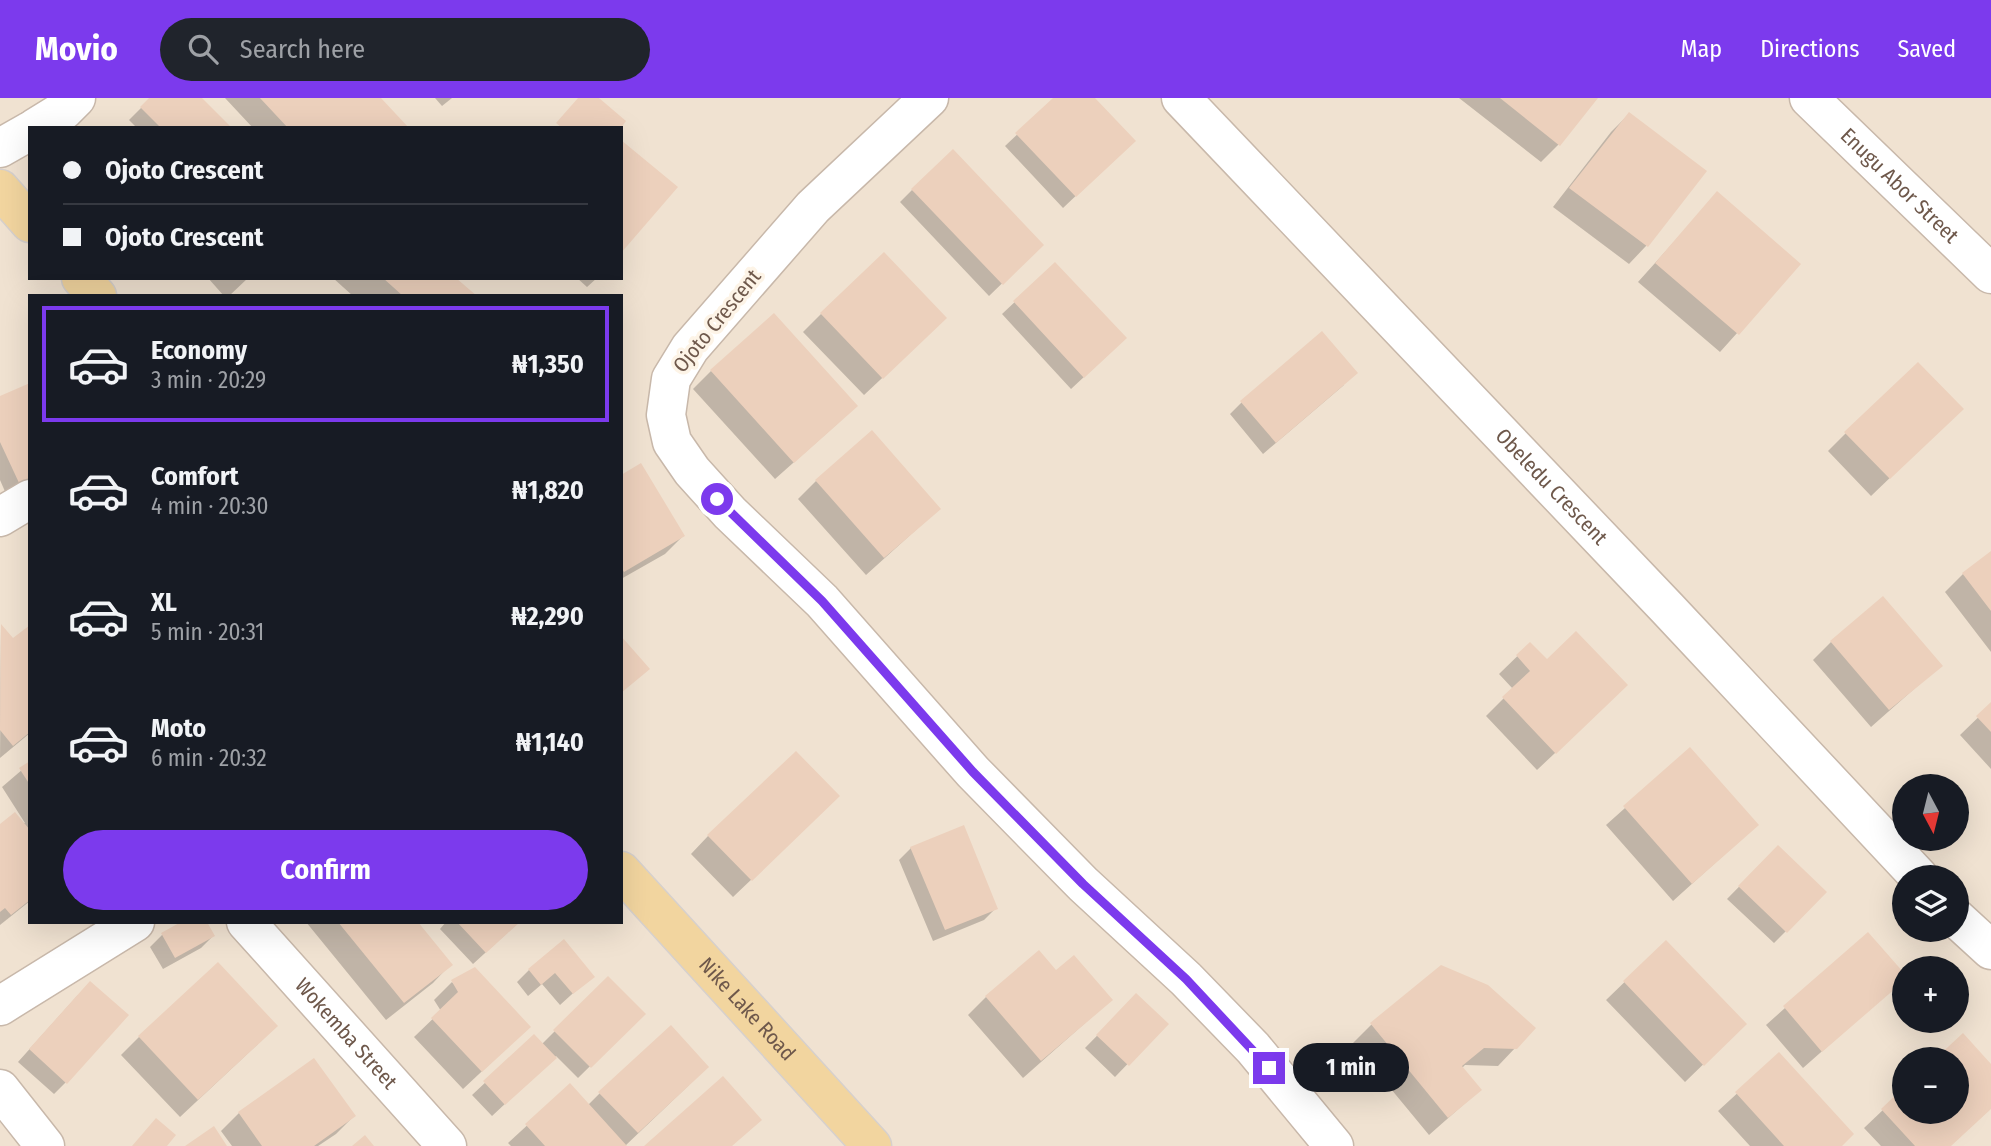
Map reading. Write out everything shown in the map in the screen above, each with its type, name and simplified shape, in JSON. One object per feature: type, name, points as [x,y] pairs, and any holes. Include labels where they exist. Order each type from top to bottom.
[{"type":"main road","points":[[83,280],[95,294]]},
{"type":"main road","name":"Nike Lake Road","points":[[623,874],[872,1146]]},
{"type":"street","points":[[38,126],[64,110],[76,98]]},
{"type":"street","name":"Ojoto Crescent","points":[[929,98],[813,206],[690,348],[671,379],[666,415],[672,442],[692,471],[822,601],[973,772],[1083,884],[1186,979],[1253,1048],[1334,1146]]},
{"type":"street","name":"Obeledu Crescent","points":[[1181,98],[1668,608],[1908,865]]},
{"type":"street","name":"Enugu Abor Street","points":[[1809,98],[1991,274]]},
{"type":"street","points":[[0,148],[28,132]]},
{"type":"street","points":[[0,517],[28,500]]},
{"type":"street","points":[[0,1006],[132,924]]},
{"type":"street","name":"Wokemba Street","points":[[248,924],[447,1146]]},
{"type":"street","points":[[1969,930],[1991,950]]},
{"type":"street","points":[[0,1089],[45,1146]]},
{"type":"shaded area","points":[[0,98],[1991,98],[1991,1146],[0,1146]]},
{"type":"building","points":[[149,98],[202,98],[230,126],[159,126],[140,107]]},
{"type":"building","points":[[260,98],[381,98],[407,126],[286,126]]},
{"type":"building","points":[[578,98],[599,98],[626,121],[622,126],[560,126],[556,123]]},
{"type":"building","points":[[1053,98],[1095,98],[1136,141],[1076,197],[1015,133]]},
{"type":"building","points":[[1500,98],[1598,98],[1560,146]]},
{"type":"building","points":[[1629,112],[1707,171],[1648,247],[1569,188]]},
{"type":"building","points":[[623,142],[678,187],[623,251]]},
{"type":"building","points":[[953,149],[1044,245],[1003,285],[911,189]]},
{"type":"building","points":[[1717,191],[1801,264],[1739,335],[1655,263]]},
{"type":"building","points":[[884,252],[947,318],[883,379],[820,313]]},
{"type":"building","points":[[1055,262],[1127,338],[1084,378],[1013,301]]},
{"type":"building","points":[[385,280],[458,280],[475,294],[401,294]]},
{"type":"building","points":[[774,313],[858,406],[794,463],[710,370]]},
{"type":"building","points":[[1322,331],[1358,373],[1276,443],[1240,401]]},
{"type":"building","points":[[1918,362],[1964,409],[1890,479],[1844,432]]},
{"type":"building","points":[[28,384],[28,482],[20,485],[0,442],[0,396]]},
{"type":"building","points":[[872,430],[941,509],[884,558],[815,480]]},
{"type":"building","points":[[641,463],[685,536],[624,572],[623,570],[623,474]]},
{"type":"building","points":[[1991,551],[1991,611],[1962,573]]},
{"type":"building","points":[[1883,596],[1943,666],[1889,710],[1830,641]]},
{"type":"building","points":[[1,624],[13,638],[28,627],[28,734],[13,746],[0,730]]},
{"type":"building","points":[[1576,631],[1628,685],[1556,754],[1502,697],[1530,671],[1516,655],[1530,642],[1547,659]]},
{"type":"building","points":[[623,638],[650,669],[623,691]]},
{"type":"building","points":[[1991,702],[1991,732],[1976,716]]},
{"type":"building","points":[[1690,747],[1759,825],[1692,884],[1623,806]]},
{"type":"building","points":[[796,751],[840,796],[752,881],[707,835]]},
{"type":"building","points":[[28,762],[28,782],[19,768]]},
{"type":"building","points":[[15,812],[28,828],[28,902],[11,915],[5,908],[0,912],[0,824]]},
{"type":"building","points":[[964,825],[998,909],[945,930],[910,847]]},
{"type":"building","points":[[1778,845],[1827,892],[1787,933],[1738,886]]},
{"type":"building","points":[[177,924],[208,924],[215,936],[175,958],[161,933]]},
{"type":"building","points":[[340,924],[420,924],[453,965],[404,1003]]},
{"type":"building","points":[[459,924],[518,924],[486,953]]},
{"type":"building","points":[[1868,932],[1892,959],[1892,991],[1822,1052],[1783,1006]]},
{"type":"building","points":[[564,939],[595,977],[573,994],[555,973],[541,985],[528,969]]},
{"type":"building","points":[[1666,940],[1747,1024],[1704,1066],[1623,981]]},
{"type":"building","points":[[1039,950],[1056,970],[1074,955],[1113,1000],[1041,1061],[985,996]]},
{"type":"building","points":[[218,962],[278,1026],[198,1100],[138,1036]]},
{"type":"building","points":[[1441,965],[1488,985],[1536,1028],[1517,1049],[1484,1048],[1462,1066],[1482,1090],[1448,1118],[1370,1023]]},
{"type":"building","points":[[475,967],[531,1027],[482,1072],[431,1018],[458,992],[451,980]]},
{"type":"building","points":[[608,976],[646,1014],[591,1068],[553,1030]]},
{"type":"building","points":[[90,981],[129,1015],[67,1084],[29,1049]]},
{"type":"building","points":[[1136,993],[1169,1024],[1129,1066],[1096,1035]]},
{"type":"building","points":[[671,1025],[709,1067],[638,1133],[598,1092]]},
{"type":"building","points":[[1963,1033],[1991,1064],[1991,1109],[1951,1146],[1915,1146],[1895,1124],[1969,1124],[1969,1047],[1948,1047]]},
{"type":"building","points":[[534,1034],[557,1058],[505,1105],[483,1081]]},
{"type":"building","points":[[1779,1052],[1854,1134],[1842,1146],[1784,1146],[1735,1092]]},
{"type":"building","points":[[314,1058],[356,1116],[314,1146],[262,1146],[238,1112]]},
{"type":"building","points":[[723,1076],[762,1120],[732,1146],[644,1146]]},
{"type":"building","points":[[570,1083],[627,1146],[545,1146],[525,1124]]},
{"type":"building","points":[[1892,1098],[1892,1121],[1881,1109]]},
{"type":"building","points":[[156,1118],[176,1135],[167,1146],[132,1146]]},
{"type":"building","points":[[214,1126],[227,1146],[185,1146]]},
{"type":"building","points":[[365,1135],[374,1146],[352,1146]]},
{"type":"route","points":[[717,499],[822,601],[973,772],[1083,884],[1186,979],[1269,1068]]}]
